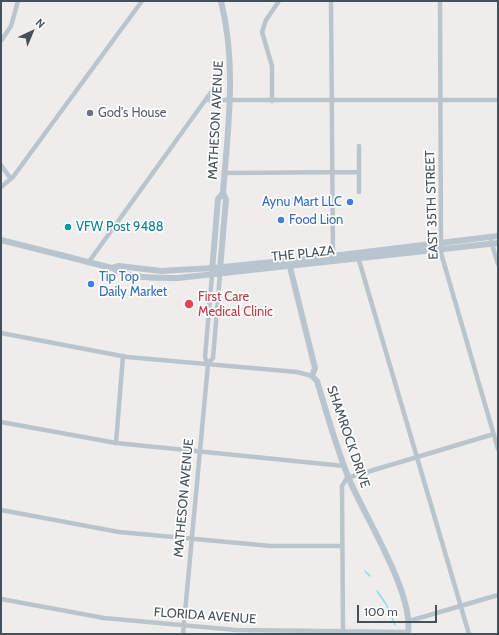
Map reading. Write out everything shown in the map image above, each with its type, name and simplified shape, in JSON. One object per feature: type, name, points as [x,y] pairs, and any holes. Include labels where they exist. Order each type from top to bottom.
[{"type":"street","points":[[1,41],[11,26],[18,1]]},
{"type":"street","points":[[1,187],[11,179],[142,1]]},
{"type":"street","name":"MATHESON AVENUE","points":[[208,364],[212,358],[220,274],[226,199],[223,193],[224,173],[230,101],[230,47],[221,1]]},
{"type":"street","points":[[272,101],[272,66],[264,44],[262,32],[266,20],[279,1]]},
{"type":"street","points":[[331,1],[333,259]]},
{"type":"street","name":"EAST 35TH STREET","points":[[440,1],[441,246],[444,263],[498,449]]},
{"type":"street","points":[[88,263],[219,81]]},
{"type":"street","points":[[206,100],[498,100]]},
{"type":"street","points":[[359,146],[359,192]]},
{"type":"street","points":[[1,165],[11,179]]},
{"type":"street","points":[[224,173],[360,172]]},
{"type":"street","name":"MATHESON AVENUE","points":[[183,634],[208,364],[205,357],[218,199],[223,193]]},
{"type":"street","name":"THE PLAZA","points":[[112,268],[119,266],[161,271],[333,259],[493,241],[498,236]]},
{"type":"street","name":"THE PLAZA","points":[[1,240],[112,268],[118,272],[159,278],[212,275],[290,267],[333,259]]},
{"type":"street","points":[[493,241],[498,264]]},
{"type":"street","points":[[358,256],[469,634]]},
{"type":"street","name":"SHAMROCK DRIVE","points":[[290,267],[315,368],[312,376],[317,381],[348,477],[398,581],[410,621],[409,633]]},
{"type":"street","points":[[1,333],[123,356],[301,373],[312,376]]},
{"type":"street","points":[[116,444],[123,356]]},
{"type":"street","points":[[1,422],[116,444],[344,466]]},
{"type":"street","points":[[343,633],[342,486],[348,477],[494,434]]},
{"type":"street","points":[[1,510],[109,531],[282,546],[342,546]]},
{"type":"street","points":[[410,621],[498,595]]},
{"type":"street","name":"FLORIDA AVENUE","points":[[1,599],[103,618],[184,625],[273,631],[409,633]]},
{"type":"waterway","points":[[365,571],[370,576]]},
{"type":"waterway","points":[[377,591],[386,604],[395,625]]},
{"type":"place","name":"God's House","points":[[90,113]]},
{"type":"place","name":"Aynu Mart LLC","points":[[350,202]]},
{"type":"place","name":"Food Lion","points":[[281,220]]},
{"type":"place","name":"VFW Post 9488","points":[[68,227]]},
{"type":"place","name":"Tip Top Daily Market","points":[[91,284]]},
{"type":"place","name":"First Care Medical Clinic","points":[[189,304]]}]
